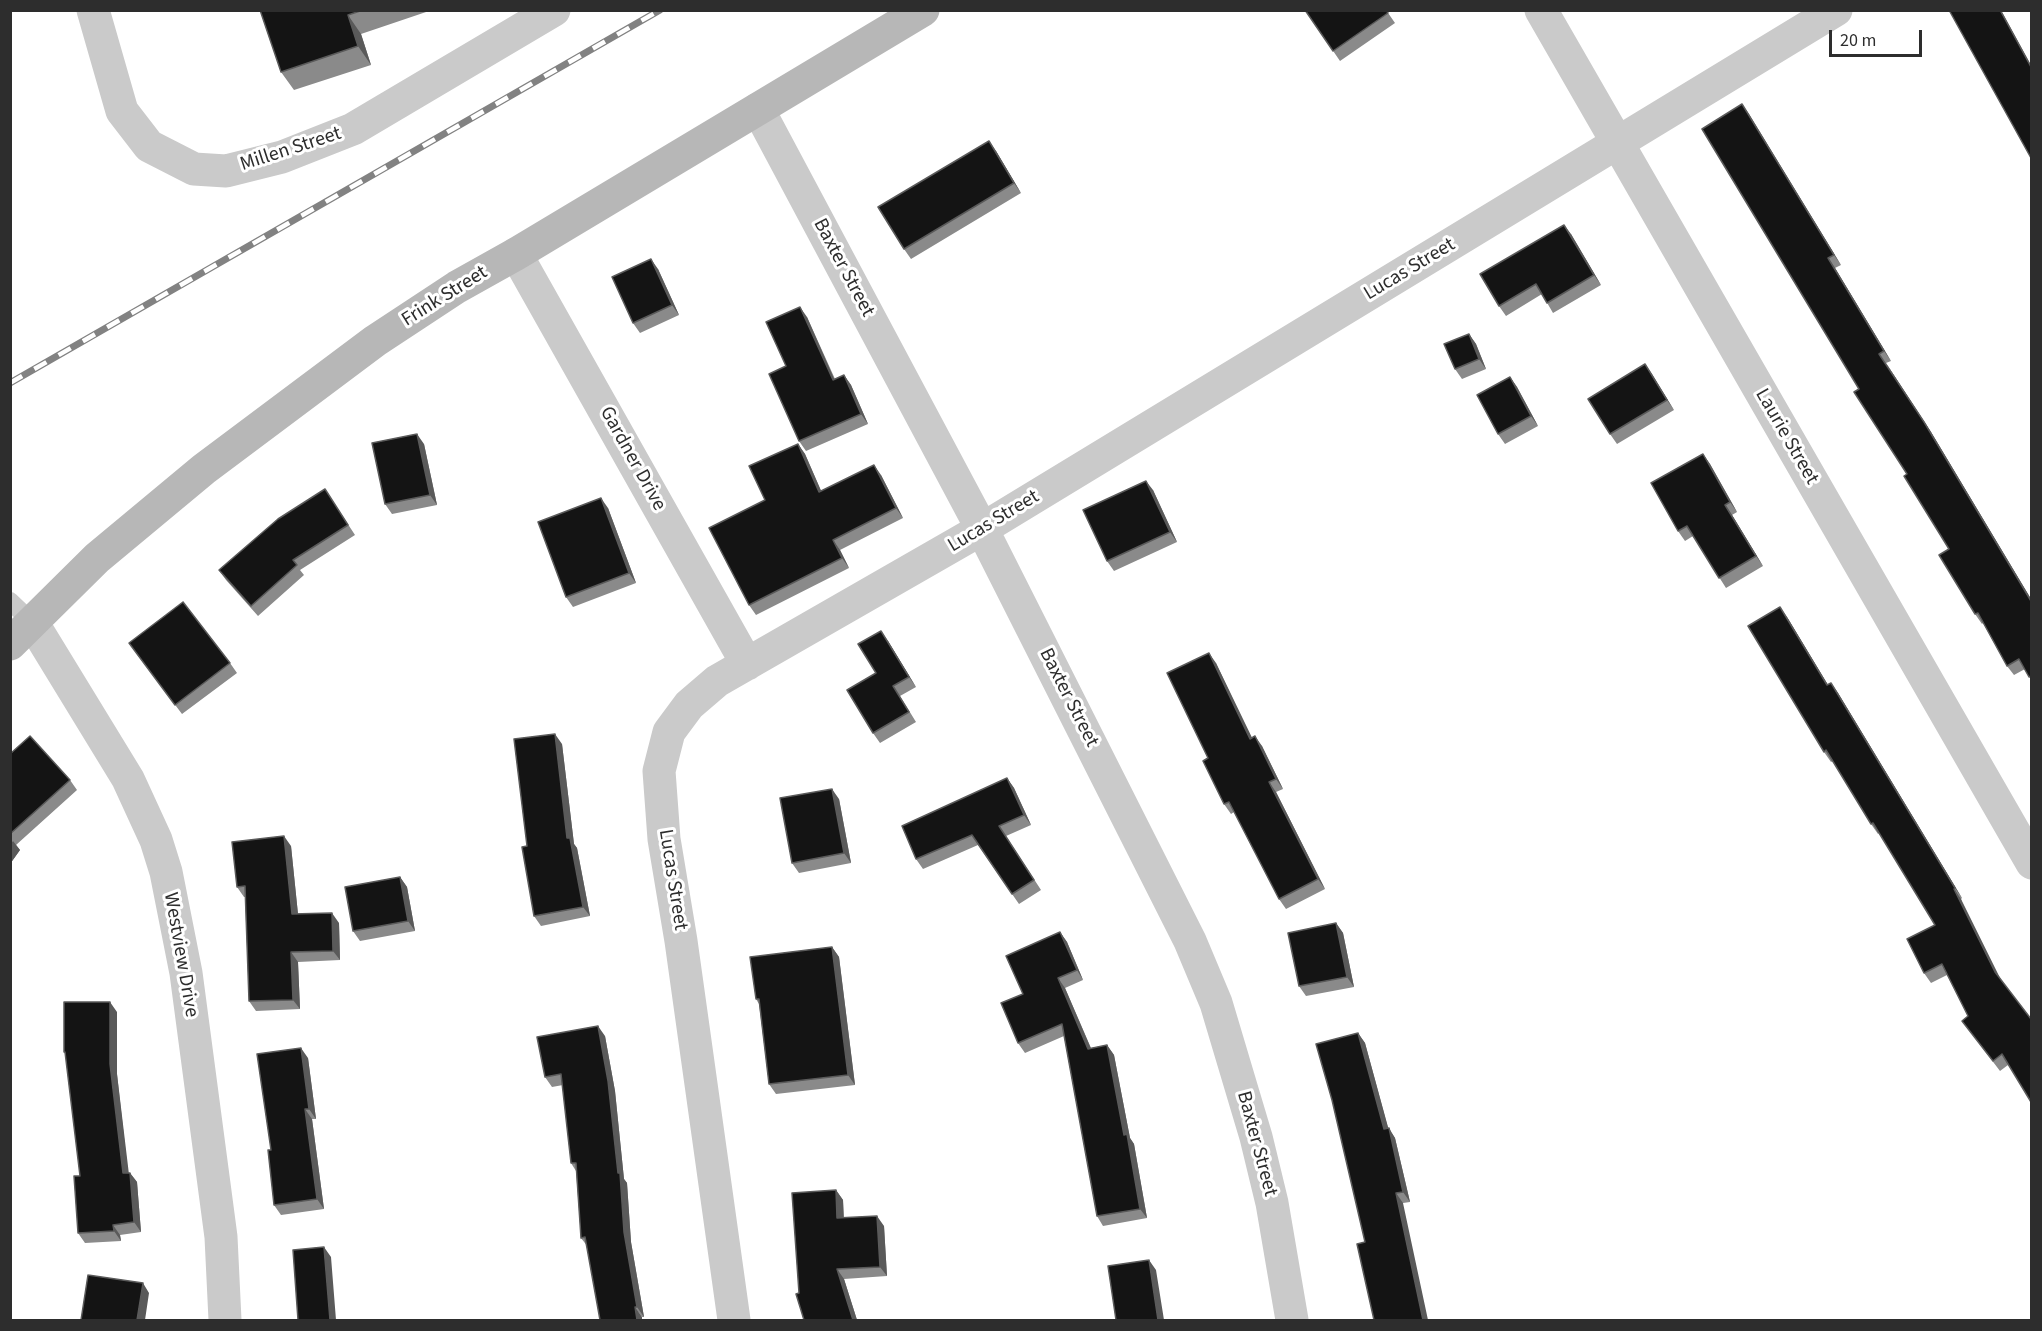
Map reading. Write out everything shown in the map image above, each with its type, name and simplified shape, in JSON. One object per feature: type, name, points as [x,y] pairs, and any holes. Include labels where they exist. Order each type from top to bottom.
[{"type":"main road","name":"Frink Street","points":[[18,622],[204,469],[375,341],[457,287],[923,10]]},
{"type":"street","name":"Millen Street","points":[[93,10],[122,111],[149,146],[194,169],[226,171],[282,157],[353,129],[554,10]]},
{"type":"street","name":"Laurie Street","points":[[1541,10],[2031,862]]},
{"type":"street","name":"Lucas Street","points":[[734,1320],[681,941],[664,839],[659,771],[669,732],[689,705],[717,681],[982,529],[1836,10]]},
{"type":"street","name":"Baxter Street","points":[[758,109],[982,529],[1190,941],[1216,1004],[1256,1137],[1272,1203],[1292,1320]]},
{"type":"street","name":"Gardner Drive","points":[[516,254],[747,664]]},
{"type":"street","name":"Westview Drive","points":[[18,622],[128,779],[156,840],[166,872],[186,973],[221,1238],[225,1320]]},
{"type":"building","points":[[260,10],[363,10],[348,15],[358,46],[281,72]]},
{"type":"building","points":[[1305,10],[1386,10],[1388,13],[1333,51]]},
{"type":"building","points":[[1949,10],[2000,10],[2031,67],[2031,158]]},
{"type":"building","points":[[1742,104],[1834,255],[1828,258],[1884,351],[1879,354],[1924,422],[2031,601],[2031,676],[2029,677],[2019,659],[2007,666],[1978,613],[1975,614],[1939,555],[1949,549],[1904,476],[1907,474],[1854,392],[1859,389],[1702,129]]},
{"type":"building","points":[[989,141],[1014,183],[904,249],[878,207]]},
{"type":"building","points":[[1564,225],[1594,275],[1547,303],[1536,284],[1499,306],[1480,274]]},
{"type":"building","points":[[651,259],[672,305],[633,323],[612,277]]},
{"type":"building","points":[[800,307],[833,380],[844,375],[861,414],[799,441],[769,374],[786,366],[766,322]]},
{"type":"building","points":[[1469,334],[1479,359],[1455,369],[1444,344]]},
{"type":"building","points":[[1645,364],[1667,400],[1610,434],[1588,399]]},
{"type":"building","points":[[1510,377],[1531,416],[1498,434],[1477,395]]},
{"type":"building","points":[[417,434],[430,495],[385,504],[372,443]]},
{"type":"building","points":[[798,444],[819,492],[874,465],[896,508],[833,540],[842,558],[749,605],[709,528],[765,500],[749,466]]},
{"type":"building","points":[[1703,454],[1730,502],[1725,505],[1756,556],[1719,578],[1687,526],[1678,531],[1651,483]]},
{"type":"building","points":[[1146,481],[1170,532],[1107,561],[1083,510]]},
{"type":"building","points":[[325,489],[348,525],[293,560],[297,565],[251,606],[219,570],[278,519]]},
{"type":"building","points":[[601,498],[629,573],[566,597],[538,522]]},
{"type":"building","points":[[183,602],[230,663],[175,705],[129,643]]},
{"type":"building","points":[[1780,607],[1827,685],[1831,683],[1955,888],[1995,972],[2031,1019],[2031,1102],[2002,1054],[1993,1061],[1962,1021],[1968,1016],[1942,964],[1924,973],[1907,939],[1935,925],[1873,823],[1871,824],[1826,750],[1824,752],[1748,626]]},
{"type":"building","points":[[881,631],[909,677],[893,686],[909,712],[873,733],[847,690],[876,673],[858,644]]},
{"type":"building","points":[[1209,653],[1250,739],[1255,736],[1276,779],[1269,782],[1318,879],[1279,899],[1229,802],[1224,804],[1203,761],[1208,758],[1167,673]]},
{"type":"building","points":[[555,734],[567,838],[570,838],[583,907],[534,916],[522,847],[527,846],[514,739]]},
{"type":"building","points":[[30,736],[70,780],[10,834],[10,754]]},
{"type":"building","points":[[1007,778],[1024,815],[999,826],[1034,880],[1012,894],[972,835],[916,859],[902,826]]},
{"type":"building","points":[[832,789],[844,853],[792,863],[780,798]]},
{"type":"building","points":[[284,836],[292,914],[332,913],[333,951],[291,952],[293,1000],[249,1001],[245,886],[237,887],[232,842]]},
{"type":"building","points":[[400,877],[408,921],[353,931],[345,887]]},
{"type":"building","points":[[1336,923],[1347,977],[1299,986],[1288,933]]},
{"type":"building","points":[[1060,932],[1077,970],[1058,978],[1088,1049],[1107,1045],[1124,1135],[1127,1134],[1140,1209],[1097,1216],[1062,1024],[1018,1043],[1001,1003],[1023,994],[1006,956]]},
{"type":"building","points":[[832,947],[848,1075],[769,1084],[759,999],[756,999],[750,957]]},
{"type":"building","points":[[64,1002],[110,1002],[110,1064],[123,1173],[130,1173],[134,1222],[113,1225],[114,1231],[78,1233],[74,1176],[80,1176],[64,1052]]},
{"type":"building","points":[[598,1026],[608,1081],[618,1173],[620,1173],[624,1232],[637,1307],[635,1307],[637,1320],[600,1320],[585,1237],[581,1238],[576,1163],[571,1163],[561,1074],[545,1077],[537,1037]]},
{"type":"building","points":[[1358,1033],[1384,1129],[1389,1128],[1403,1192],[1396,1193],[1423,1320],[1374,1320],[1357,1244],[1365,1242],[1332,1100],[1316,1044]]},
{"type":"building","points":[[301,1048],[309,1109],[305,1109],[317,1199],[274,1205],[268,1150],[271,1150],[257,1054]]},
{"type":"building","points":[[836,1190],[837,1218],[877,1216],[880,1267],[837,1269],[853,1320],[804,1320],[796,1294],[799,1293],[792,1193]]},
{"type":"building","points":[[324,1247],[330,1320],[298,1320],[293,1250]]},
{"type":"building","points":[[1149,1260],[1158,1320],[1116,1320],[1108,1266]]},
{"type":"building","points":[[88,1275],[143,1283],[137,1320],[81,1320]]},
{"type":"railway","points":[[10,383],[660,10]]}]
